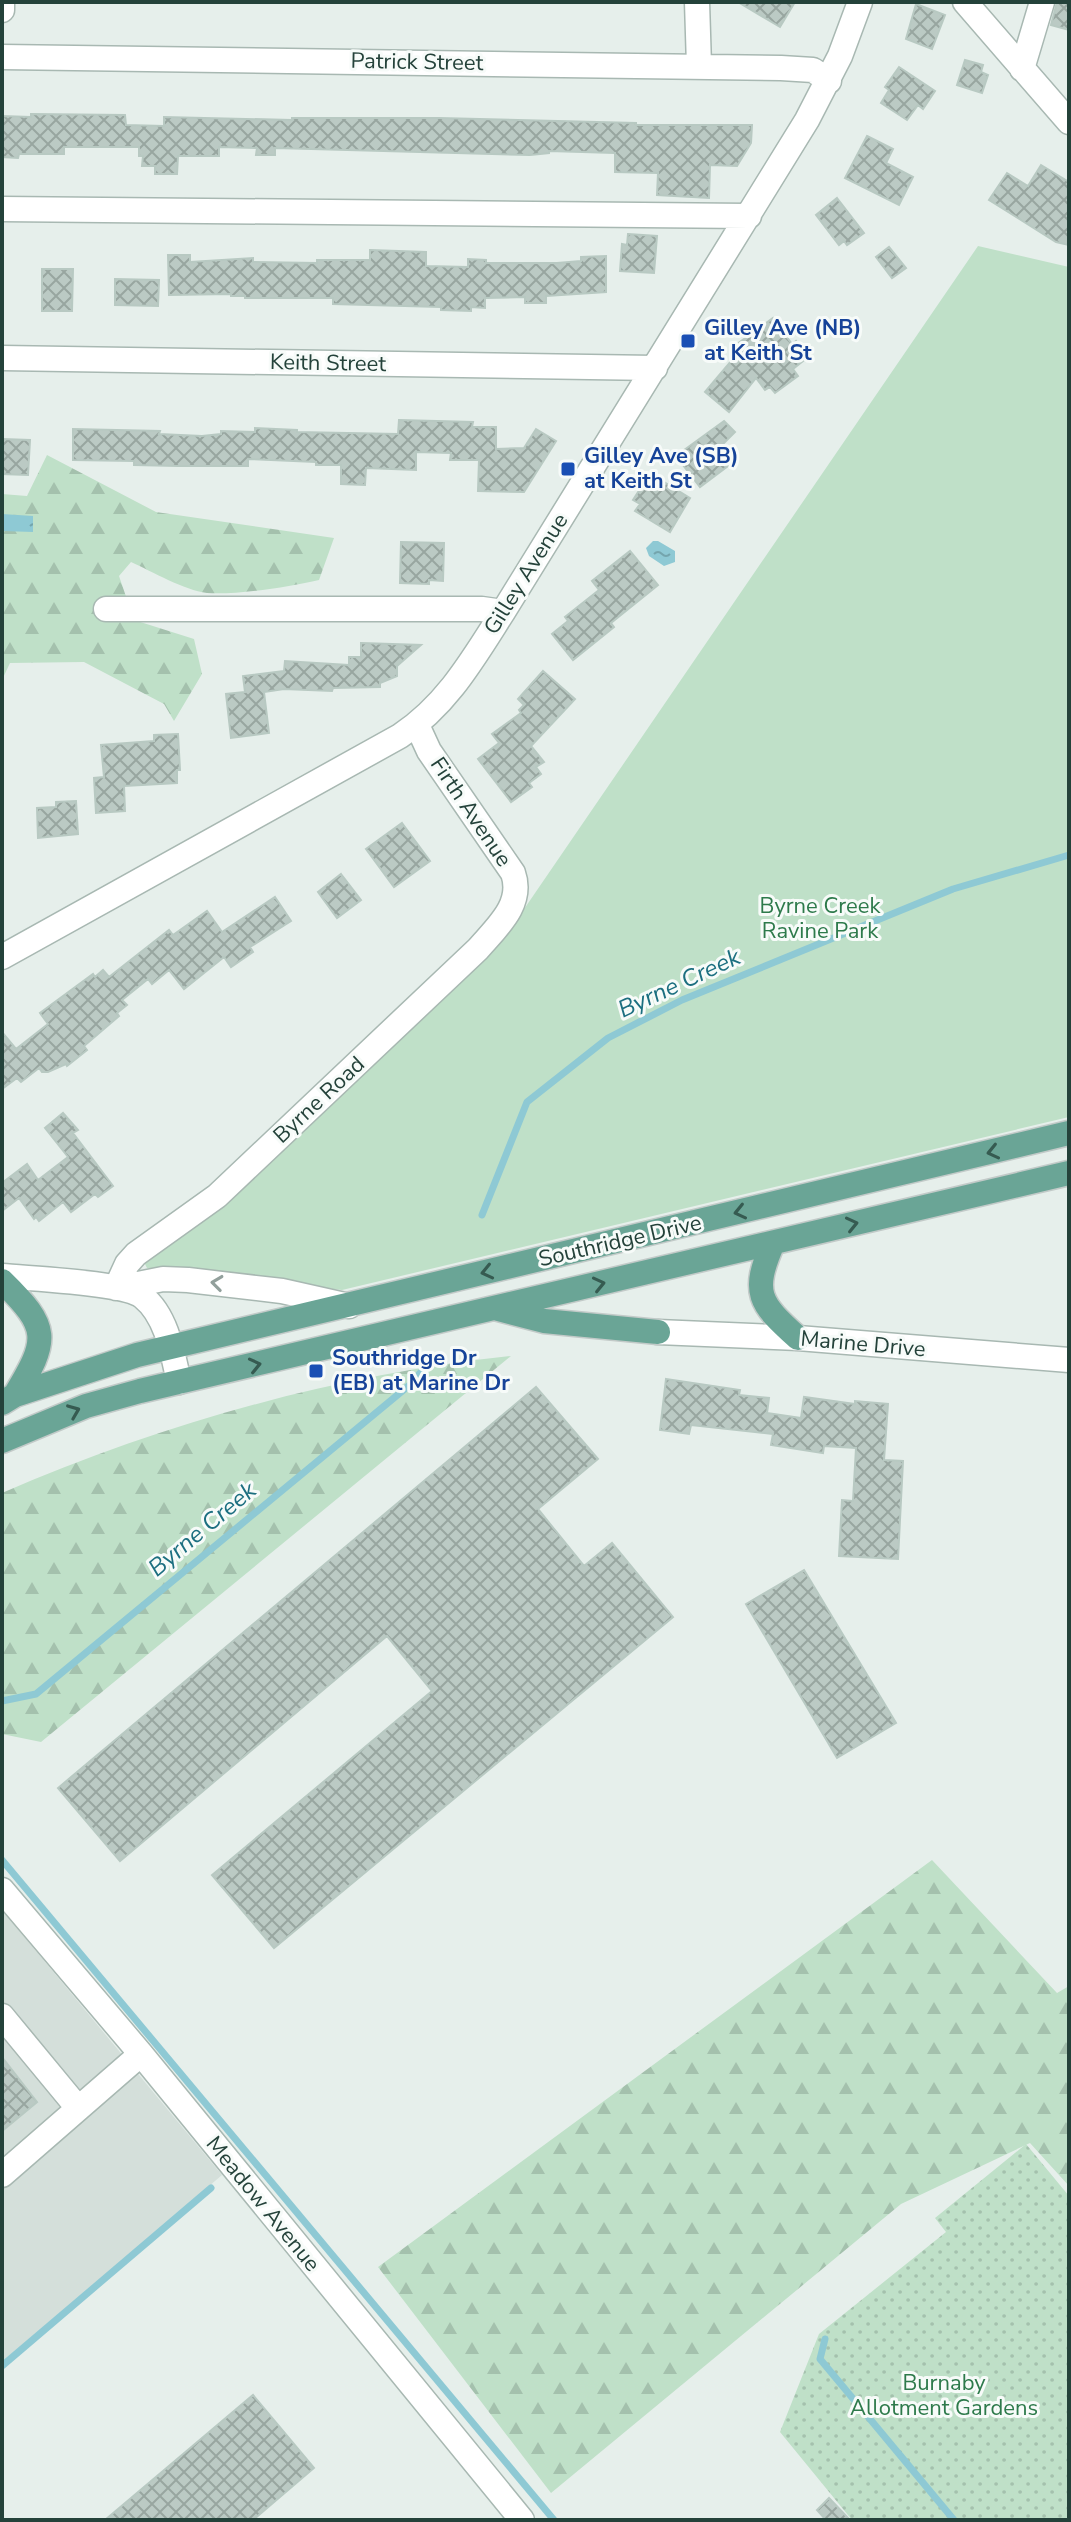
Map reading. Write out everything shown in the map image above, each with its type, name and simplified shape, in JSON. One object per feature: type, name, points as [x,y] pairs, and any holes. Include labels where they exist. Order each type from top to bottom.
[{"type":"main road","name":"Southridge Drive","points":[[171,1348],[1069,1133]]},
{"type":"main road","name":"Southridge Drive","points":[[179,1382],[1069,1173]]},
{"type":"main road","points":[[773,1243],[760,1279],[762,1296],[772,1314],[798,1338]]},
{"type":"main road","points":[[2,1278],[26,1304],[39,1332],[38,1355],[8,1399]]},
{"type":"main road","points":[[496,1308],[544,1321],[658,1332]]},
{"type":"main road","points":[[8,1399],[114,1361],[171,1348]]},
{"type":"main road","points":[[2,1441],[86,1406],[179,1382]]},
{"type":"street","points":[[2,2],[2,10]]},
{"type":"street","points":[[697,2],[699,66]]},
{"type":"street","name":"Gilley Avenue","points":[[2,957],[417,725],[439,705],[503,612],[749,216],[829,81],[860,2]]},
{"type":"street","points":[[965,2],[1069,122]]},
{"type":"street","points":[[1022,69],[1042,2]]},
{"type":"street","name":"Patrick Street","points":[[2,57],[699,66],[813,70],[829,81]]},
{"type":"street","points":[[2,209],[749,216]]},
{"type":"street","name":"Keith Street","points":[[2,358],[655,368]]},
{"type":"street","points":[[106,609],[482,609],[503,612]]},
{"type":"street","name":"Firth Avenue","points":[[417,725],[429,751],[513,873],[513,901]]},
{"type":"street","name":"Byrne Road","points":[[116,1288],[127,1264],[136,1254],[229,1185],[478,949],[509,913],[513,901]]},
{"type":"street","points":[[2,1278],[116,1288],[142,1296],[158,1315],[171,1348],[179,1382]]},
{"type":"street","points":[[116,1288],[163,1279],[188,1280],[282,1291],[349,1306]]},
{"type":"street","name":"Marine Drive","points":[[658,1332],[798,1338],[1069,1360]]},
{"type":"street","name":"Meadow Avenue","points":[[2,1890],[141,2054],[522,2520]]},
{"type":"street","points":[[2,2016],[78,2108]]},
{"type":"street","points":[[2,2175],[141,2054]]},
{"type":"shaded area","points":[[2,1910],[222,2175],[2,2362]]},
{"type":"green space","name":"Byrne Creek Ravine Park","points":[[978,246],[1069,267],[1069,1117],[342,1290],[147,1268],[144,1262],[520,915]]},
{"type":"green space","points":[[47,455],[156,512],[334,538],[319,580],[263,590],[207,593],[179,585],[131,562],[119,576],[134,620],[194,639],[202,674],[174,721],[164,704],[84,662],[10,663],[2,680],[2,494],[27,496]]},
{"type":"green space","points":[[511,1356],[41,1742],[2,1734],[2,1493],[125,1445],[251,1405],[380,1376]]},
{"type":"green space","points":[[932,1860],[1057,1993],[1069,1986],[1069,2186],[1030,2143],[901,2204],[551,2493],[378,2267]]},
{"type":"green space","name":"Burnaby Allotment Gardens","points":[[1026,2144],[1069,2196],[1069,2520],[852,2520],[780,2432],[819,2334],[946,2232],[935,2218]]},
{"type":"water","points":[[2,514],[33,516],[33,532],[2,531]]},
{"type":"water","points":[[653,541],[675,551],[675,562],[664,566],[649,556],[646,548]]},
{"type":"building","points":[[738,2],[795,2],[780,27]]},
{"type":"building","points":[[1057,2],[1069,2],[1069,30],[1051,25]]},
{"type":"building","points":[[916,4],[945,15],[932,49],[906,39]]},
{"type":"building","points":[[965,60],[983,65],[981,72],[988,75],[982,93],[957,85]]},
{"type":"building","points":[[899,67],[935,91],[923,109],[918,105],[907,120],[881,103],[889,90],[885,87]]},
{"type":"building","points":[[31,114],[125,115],[126,125],[164,126],[164,117],[292,120],[439,118],[636,125],[752,125],[751,143],[737,166],[710,165],[709,198],[657,195],[658,173],[615,172],[615,153],[549,151],[530,155],[275,148],[275,155],[256,155],[257,148],[219,147],[219,156],[178,156],[177,174],[155,174],[155,166],[142,166],[143,156],[139,156],[139,147],[64,147],[64,154],[2,157],[2,116],[31,117]]},
{"type":"building","points":[[867,136],[893,149],[886,163],[913,177],[899,205],[845,178]]},
{"type":"building","points":[[1041,165],[1069,182],[1069,245],[1056,242],[989,200],[1007,173],[1028,186]]},
{"type":"building","points":[[837,198],[864,233],[847,245],[844,241],[839,245],[816,215]]},
{"type":"building","points":[[628,234],[657,236],[654,273],[620,271],[622,244],[627,245]]},
{"type":"building","points":[[889,247],[906,268],[892,278],[876,257]]},
{"type":"building","points":[[370,250],[426,252],[426,266],[468,267],[468,259],[486,260],[486,263],[557,263],[581,261],[581,257],[606,256],[606,292],[546,296],[546,303],[525,303],[525,297],[485,298],[485,308],[471,307],[471,311],[441,310],[441,307],[333,304],[333,298],[169,295],[168,255],[190,255],[190,262],[253,258],[253,262],[317,263],[317,260],[370,260]]},
{"type":"building","points":[[42,269],[73,269],[72,311],[42,311]]},
{"type":"building","points":[[115,279],[159,280],[158,306],[115,305]]},
{"type":"building","points":[[773,318],[792,344],[796,341],[808,357],[793,369],[798,376],[775,393],[770,387],[765,390],[756,378],[729,412],[705,392],[738,353],[733,347]]},
{"type":"building","points":[[399,420],[473,422],[472,427],[496,427],[496,449],[524,448],[536,429],[556,441],[524,492],[478,491],[479,460],[450,460],[451,453],[416,452],[416,470],[366,468],[365,485],[341,484],[341,465],[316,465],[316,462],[248,459],[248,466],[178,466],[134,465],[134,461],[73,460],[73,429],[160,431],[159,434],[202,436],[221,434],[221,431],[255,432],[255,428],[398,434]]},
{"type":"building","points":[[724,421],[735,432],[720,447],[732,463],[700,487],[676,456]]},
{"type":"building","points":[[2,439],[30,440],[28,475],[2,474]]},
{"type":"building","points":[[656,477],[690,498],[670,532],[635,511],[640,504],[633,500],[644,483],[650,487]]},
{"type":"building","points":[[401,542],[444,543],[443,581],[400,583]]},
{"type":"building","points":[[630,551],[658,585],[611,623],[614,627],[573,660],[552,634],[568,621],[565,617],[599,590],[592,581]]},
{"type":"building","points":[[361,643],[421,645],[397,666],[397,676],[380,683],[380,687],[264,692],[269,733],[231,738],[226,694],[245,692],[243,676],[284,671],[285,661],[349,665],[349,657],[361,657]]},
{"type":"building","points":[[543,671],[575,699],[531,746],[544,762],[536,767],[541,774],[529,783],[532,787],[511,802],[478,759],[499,743],[492,734],[521,713],[519,710],[524,705],[518,699]]},
{"type":"building","points":[[178,734],[180,770],[177,770],[177,783],[124,786],[125,811],[96,813],[94,778],[104,777],[101,745],[154,741],[154,735]]},
{"type":"building","points":[[76,801],[78,834],[38,838],[37,808],[56,807],[56,802]]},
{"type":"building","points":[[402,823],[430,861],[394,887],[366,849]]},
{"type":"building","points":[[341,874],[361,900],[337,918],[318,892]]},
{"type":"building","points":[[275,897],[291,921],[250,947],[253,952],[231,967],[224,957],[184,989],[169,970],[152,984],[148,979],[122,1000],[127,1005],[117,1013],[119,1016],[84,1046],[87,1050],[67,1066],[48,1072],[42,1072],[39,1068],[21,1082],[17,1078],[2,1089],[2,1032],[16,1049],[48,1024],[40,1013],[93,974],[95,977],[103,970],[109,977],[169,930],[173,935],[207,911],[222,932]]},
{"type":"building","points":[[63,1113],[78,1130],[73,1133],[113,1186],[98,1197],[95,1194],[71,1212],[63,1202],[39,1221],[36,1217],[34,1219],[19,1198],[2,1211],[2,1183],[27,1164],[38,1180],[68,1157],[45,1128]]},
{"type":"building","points":[[666,1379],[740,1390],[739,1395],[769,1398],[767,1413],[801,1418],[804,1397],[855,1404],[855,1401],[888,1404],[884,1460],[903,1461],[898,1559],[839,1556],[842,1500],[853,1501],[856,1448],[824,1446],[823,1453],[771,1445],[773,1434],[691,1425],[689,1434],[660,1430]]},
{"type":"building","points":[[536,1387],[598,1459],[538,1509],[584,1566],[612,1543],[673,1617],[274,1948],[212,1875],[432,1691],[387,1636],[120,1861],[58,1788]]},
{"type":"building","points":[[804,1570],[896,1723],[837,1758],[746,1604]]},
{"type":"building","points":[[2,2057],[37,2102],[2,2131]]},
{"type":"building","points":[[253,2395],[314,2468],[253,2520],[105,2520]]},
{"type":"building","points":[[829,2498],[850,2520],[826,2520],[817,2510]]},
{"type":"waterway","name":"Byrne Creek","points":[[482,1215],[527,1102],[608,1038],[682,1000],[953,889],[1069,855]]},
{"type":"waterway","name":"Byrne Creek","points":[[2,1701],[36,1694],[412,1383],[420,1373]]},
{"type":"waterway","points":[[2,1860],[554,2520]]},
{"type":"waterway","points":[[2,2366],[211,2188]]},
{"type":"waterway","points":[[825,2339],[820,2359],[954,2520]]},
{"type":"place","name":"Gilley Ave (NB) at Keith St","points":[[688,341]]},
{"type":"place","name":"Gilley Ave (SB) at Keith St","points":[[568,469]]},
{"type":"place","name":"Southridge Dr (EB) at Marine Dr","points":[[316,1371]]}]
